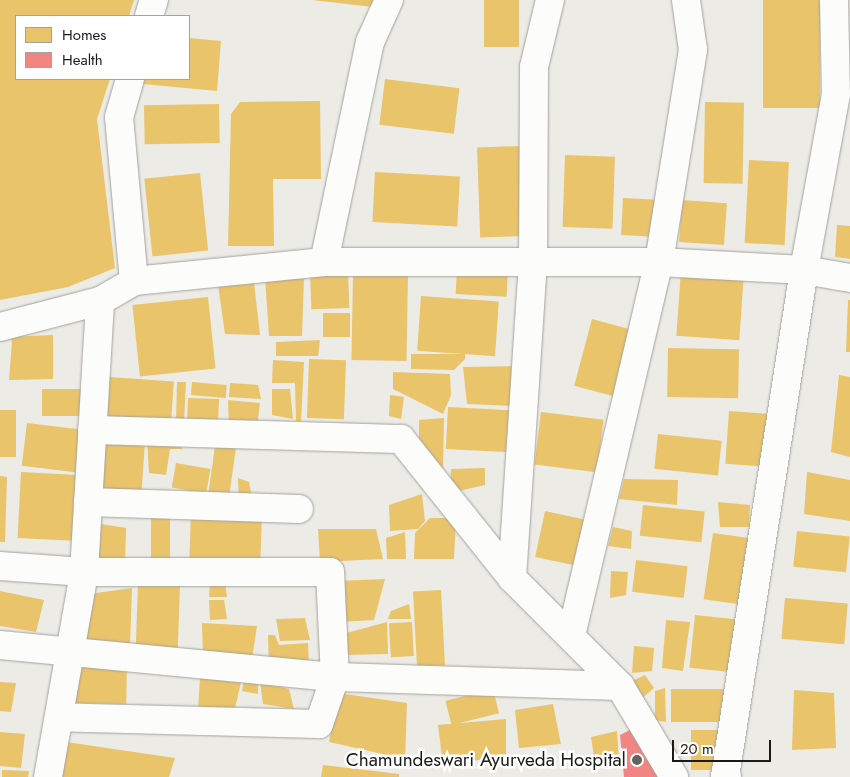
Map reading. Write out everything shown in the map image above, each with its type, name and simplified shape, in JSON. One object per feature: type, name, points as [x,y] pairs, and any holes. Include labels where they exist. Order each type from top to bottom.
[{"type":"street","points":[[149,15],[154,0]]},
{"type":"street","points":[[324,262],[370,42],[389,0]]},
{"type":"street","points":[[512,578],[532,262],[534,67],[550,0]]},
{"type":"street","points":[[571,636],[659,262],[693,50],[686,0]]},
{"type":"street","points":[[726,777],[804,270],[836,94],[834,0]]},
{"type":"street","points":[[130,80],[119,117],[134,281]]},
{"type":"street","points":[[0,327],[100,301],[134,281],[324,262],[659,262],[804,270],[850,278]]},
{"type":"street","points":[[48,777],[84,572],[100,301]]},
{"type":"street","points":[[92,430],[401,439],[512,578],[620,686],[674,777]]},
{"type":"street","points":[[88,502],[299,509]]},
{"type":"street","points":[[0,566],[84,572],[330,572],[335,677],[319,724],[59,717]]},
{"type":"street","points":[[0,645],[70,648],[335,677],[620,686]]},
{"type":"building: Homes","points":[[0,0],[134,0],[129,15],[15,15],[15,80],[110,80],[97,119],[115,268],[68,287],[0,300]]},
{"type":"building: Homes","points":[[312,0],[374,0],[373,7]]},
{"type":"building: Homes","points":[[484,0],[519,0],[519,47],[484,47]]},
{"type":"building: Homes","points":[[763,0],[820,0],[820,108],[763,108]]},
{"type":"building: Homes","points":[[190,38],[221,41],[217,91],[143,84],[143,80],[190,80]]},
{"type":"building: Homes","points":[[385,79],[459,88],[454,134],[379,125]]},
{"type":"building: Homes","points":[[320,101],[321,179],[273,179],[274,246],[228,246],[231,114],[240,102]]},
{"type":"building: Homes","points":[[705,102],[744,103],[743,184],[704,183]]},
{"type":"building: Homes","points":[[219,104],[220,143],[145,144],[144,105]]},
{"type":"building: Homes","points":[[520,146],[523,236],[480,237],[477,148]]},
{"type":"building: Homes","points":[[565,155],[615,157],[612,229],[562,227]]},
{"type":"building: Homes","points":[[749,160],[789,162],[785,245],[745,243]]},
{"type":"building: Homes","points":[[375,172],[460,176],[457,226],[372,222]]},
{"type":"building: Homes","points":[[200,173],[208,251],[152,256],[144,179]]},
{"type":"building: Homes","points":[[623,198],[657,200],[655,237],[621,235]]},
{"type":"building: Homes","points":[[682,200],[727,203],[724,245],[679,242]]},
{"type":"building: Homes","points":[[837,225],[850,226],[850,259],[835,257]]},
{"type":"building: Homes","points":[[457,268],[508,271],[507,297],[456,294]]},
{"type":"building: Homes","points":[[348,270],[349,308],[311,309],[310,271]]},
{"type":"building: Homes","points":[[681,270],[744,274],[739,340],[676,336]]},
{"type":"building: Homes","points":[[353,274],[408,275],[406,361],[351,360]]},
{"type":"building: Homes","points":[[265,276],[304,277],[302,336],[269,336]]},
{"type":"building: Homes","points":[[254,283],[260,335],[225,334],[218,285]]},
{"type":"building: Homes","points":[[421,296],[499,301],[495,356],[417,351]]},
{"type":"building: Homes","points":[[208,297],[216,369],[140,377],[132,305]]},
{"type":"building: Homes","points":[[848,300],[850,300],[850,352],[846,352]]},
{"type":"building: Homes","points":[[323,313],[350,313],[350,337],[323,337]]},
{"type":"building: Homes","points":[[592,319],[636,331],[619,398],[574,386]]},
{"type":"building: Homes","points":[[53,335],[53,379],[9,380],[12,341],[8,337]]},
{"type":"building: Homes","points":[[320,340],[318,356],[276,356],[276,342]]},
{"type":"building: Homes","points":[[668,348],[739,349],[738,398],[667,397]]},
{"type":"building: Homes","points":[[411,354],[465,354],[465,359],[454,370],[411,369]]},
{"type":"building: Homes","points":[[309,359],[346,360],[344,419],[307,418]]},
{"type":"building: Homes","points":[[273,360],[304,362],[301,421],[296,421],[295,383],[272,383]]},
{"type":"building: Homes","points":[[519,366],[518,406],[467,404],[463,367]]},
{"type":"building: Homes","points":[[393,372],[450,374],[451,395],[443,414],[393,389]]},
{"type":"building: Homes","points":[[839,375],[850,377],[850,457],[831,452]]},
{"type":"building: Homes","points":[[109,377],[174,382],[171,426],[106,422]]},
{"type":"building: Homes","points":[[177,382],[186,382],[184,422],[176,423]]},
{"type":"building: Homes","points":[[192,382],[227,385],[226,398],[191,395]]},
{"type":"building: Homes","points":[[230,383],[258,385],[261,399],[229,397]]},
{"type":"building: Homes","points":[[42,389],[87,389],[87,416],[42,416]]},
{"type":"building: Homes","points":[[272,389],[290,389],[293,419],[272,415]]},
{"type":"building: Homes","points":[[390,395],[404,397],[401,419],[389,416]]},
{"type":"building: Homes","points":[[188,398],[219,399],[218,426],[187,425]]},
{"type":"building: Homes","points":[[228,400],[260,403],[257,427],[229,427]]},
{"type":"building: Homes","points":[[448,407],[515,411],[513,452],[446,449]]},
{"type":"building: Homes","points":[[0,410],[16,410],[16,457],[0,457]]},
{"type":"building: Homes","points":[[729,411],[768,414],[764,467],[725,464]]},
{"type":"building: Homes","points":[[541,412],[604,420],[597,472],[535,465]]},
{"type":"building: Homes","points":[[444,418],[443,469],[428,467],[419,455],[419,420]]},
{"type":"building: Homes","points":[[27,423],[81,430],[75,472],[22,466]]},
{"type":"building: Homes","points":[[658,434],[722,441],[718,475],[654,469]]},
{"type":"building: Homes","points":[[181,436],[182,449],[170,449],[166,475],[149,473],[147,440]]},
{"type":"building: Homes","points":[[216,439],[237,442],[229,499],[208,496]]},
{"type":"building: Homes","points":[[100,441],[145,444],[141,493],[97,490]]},
{"type":"building: Homes","points":[[176,463],[210,469],[206,494],[172,488]]},
{"type":"building: Homes","points":[[485,468],[485,485],[450,493],[451,469]]},
{"type":"building: Homes","points":[[21,472],[82,475],[78,541],[18,538]]},
{"type":"building: Homes","points":[[807,472],[850,480],[850,521],[804,514]]},
{"type":"building: Homes","points":[[0,476],[7,477],[5,542],[0,542]]},
{"type":"building: Homes","points":[[238,478],[249,482],[253,502],[239,502]]},
{"type":"building: Homes","points":[[624,479],[678,480],[677,505],[619,499]]},
{"type":"building: Homes","points":[[422,494],[425,521],[418,529],[390,531],[389,505]]},
{"type":"building: Homes","points":[[718,502],[750,505],[749,527],[720,527]]},
{"type":"building: Homes","points":[[643,505],[705,511],[701,542],[640,536]]},
{"type":"building: Homes","points":[[545,511],[588,520],[578,566],[535,557]]},
{"type":"building: Homes","points":[[191,512],[262,514],[260,560],[189,558]]},
{"type":"building: Homes","points":[[151,518],[170,518],[170,558],[151,558]]},
{"type":"building: Homes","points":[[430,518],[456,518],[454,559],[414,559],[415,533]]},
{"type":"building: Homes","points":[[95,523],[126,528],[125,560],[99,559]]},
{"type":"building: Homes","points":[[613,527],[632,531],[631,549],[608,546]]},
{"type":"building: Homes","points":[[318,529],[376,529],[383,559],[320,562]]},
{"type":"building: Homes","points":[[797,531],[850,537],[846,572],[793,567]]},
{"type":"building: Homes","points":[[405,532],[406,559],[387,559],[386,538]]},
{"type":"building: Homes","points":[[713,533],[756,539],[746,605],[704,599]]},
{"type":"building: Homes","points":[[636,560],[688,566],[684,598],[632,592]]},
{"type":"building: Homes","points":[[611,571],[628,572],[626,595],[610,598]]},
{"type":"building: Homes","points":[[385,579],[374,620],[338,622],[336,581]]},
{"type":"building: Homes","points":[[210,581],[225,583],[227,597],[209,597]]},
{"type":"building: Homes","points":[[138,583],[180,584],[178,650],[136,648]]},
{"type":"building: Homes","points":[[132,588],[130,647],[86,642],[89,594]]},
{"type":"building: Homes","points":[[441,590],[445,665],[417,666],[413,591]]},
{"type":"building: Homes","points":[[0,591],[44,600],[36,632],[0,626]]},
{"type":"building: Homes","points":[[785,598],[848,603],[844,644],[781,639]]},
{"type":"building: Homes","points":[[209,600],[224,600],[227,619],[210,620]]},
{"type":"building: Homes","points":[[409,604],[411,619],[388,619],[391,611]]},
{"type":"building: Homes","points":[[695,615],[741,620],[735,673],[689,668]]},
{"type":"building: Homes","points":[[305,618],[310,640],[280,641],[276,619]]},
{"type":"building: Homes","points":[[666,620],[690,622],[683,671],[662,668]]},
{"type":"building: Homes","points":[[387,622],[388,654],[343,655],[339,635]]},
{"type":"building: Homes","points":[[412,622],[414,656],[391,657],[389,623]]},
{"type":"building: Homes","points":[[202,623],[257,626],[251,665],[203,657]]},
{"type":"building: Homes","points":[[268,635],[275,635],[279,645],[308,643],[309,668],[269,667]]},
{"type":"building: Homes","points":[[634,646],[654,648],[652,671],[632,673]]},
{"type":"building: Homes","points":[[75,659],[127,660],[126,704],[74,703]]},
{"type":"building: Homes","points":[[645,675],[654,688],[640,700],[630,682]]},
{"type":"building: Homes","points":[[200,677],[241,682],[234,713],[198,711]]},
{"type":"building: Homes","points":[[244,680],[258,681],[258,694],[242,691]]},
{"type":"building: Homes","points":[[0,682],[16,683],[11,712],[0,711]]},
{"type":"building: Homes","points":[[260,682],[289,689],[294,709],[263,704]]},
{"type":"building: Homes","points":[[665,688],[666,722],[655,720],[655,691]]},
{"type":"building: Homes","points":[[493,689],[499,713],[452,725],[445,701]]},
{"type":"building: Homes","points":[[671,689],[726,689],[726,722],[671,722]]},
{"type":"building: Homes","points":[[794,690],[834,693],[836,748],[792,750]]},
{"type":"building: Homes","points":[[338,693],[407,703],[405,759],[329,742]]},
{"type":"building: Homes","points":[[553,704],[561,744],[519,748],[515,710]]},
{"type":"building: Homes","points":[[506,719],[506,756],[443,765],[438,725]]},
{"type":"building: Homes","points":[[691,730],[718,730],[718,770],[691,770]]},
{"type":"building: Homes","points":[[617,731],[619,761],[595,764],[591,737]]},
{"type":"building: Homes","points":[[0,732],[25,734],[21,768],[0,766]]},
{"type":"building: Homes","points":[[66,742],[175,758],[169,777],[59,777]]},
{"type":"building: Homes","points":[[323,765],[399,774],[399,777],[321,777]]},
{"type":"building: Homes","points":[[2,770],[29,771],[28,777],[2,777]]},
{"type":"building: Health","points":[[640,725],[671,777],[624,777],[620,735]]},
{"type":"place","name":"Chamundeswari Ayurveda Hospital","points":[[637,760]]}]
